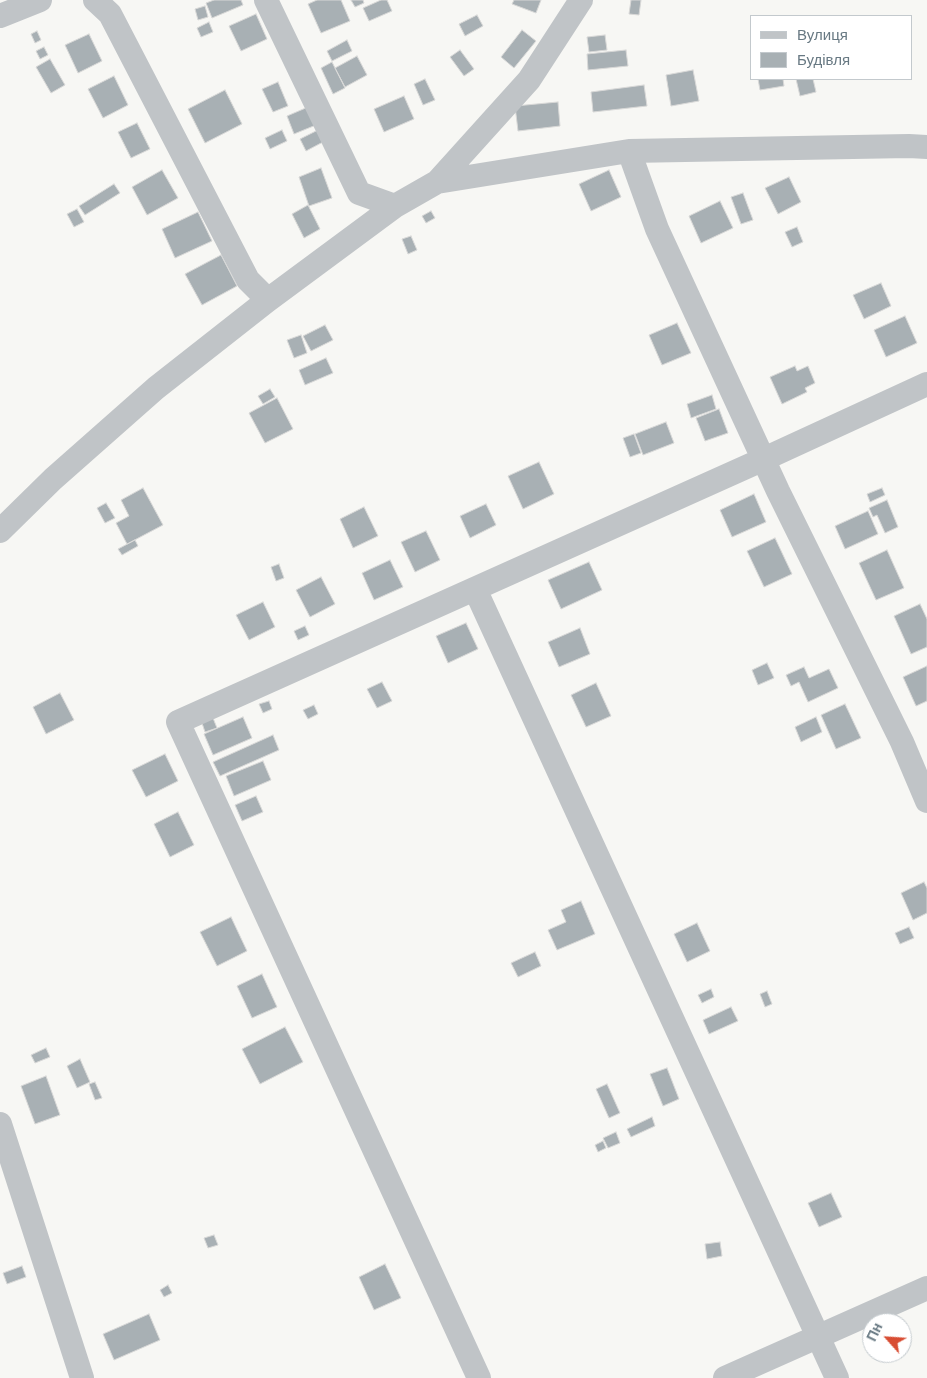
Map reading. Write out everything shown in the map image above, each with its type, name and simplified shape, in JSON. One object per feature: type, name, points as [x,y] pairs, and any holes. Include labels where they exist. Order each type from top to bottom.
[{"type":"street","points":[[0,16],[40,0]]},
{"type":"street","points":[[95,0],[110,14],[248,280],[268,300]]},
{"type":"street","points":[[266,0],[359,193],[395,206]]},
{"type":"street","points":[[0,531],[53,479],[156,388],[268,300],[395,206],[436,182],[529,80],[581,0]]},
{"type":"street","points":[[436,182],[629,151],[909,146],[927,148]]},
{"type":"street","points":[[629,151],[657,229],[838,616],[902,742],[927,800]]},
{"type":"street","points":[[479,1378],[178,722],[927,384]]},
{"type":"street","points":[[475,589],[837,1378]]},
{"type":"street","points":[[0,1124],[82,1378]]},
{"type":"street","points":[[725,1378],[927,1288]]},
{"type":"building","points":[[214,0],[241,0],[243,5],[212,18],[206,3]]},
{"type":"building","points":[[317,0],[341,0],[350,21],[321,33],[308,4]]},
{"type":"building","points":[[351,0],[363,0],[364,3],[355,7]]},
{"type":"building","points":[[381,0],[387,0],[392,11],[369,21],[363,8]]},
{"type":"building","points":[[514,0],[541,0],[536,13],[512,4]]},
{"type":"building","points":[[631,0],[641,0],[639,15],[629,14]]},
{"type":"building","points":[[205,6],[208,17],[198,20],[195,9]]},
{"type":"building","points":[[256,14],[267,39],[241,51],[229,26]]},
{"type":"building","points":[[477,15],[483,26],[465,36],[459,24]]},
{"type":"building","points":[[209,22],[213,32],[201,37],[197,28]]},
{"type":"building","points":[[522,30],[536,41],[514,68],[501,57]]},
{"type":"building","points":[[37,31],[41,40],[35,43],[31,34]]},
{"type":"building","points":[[89,34],[102,61],[78,73],[65,45]]},
{"type":"building","points":[[605,35],[607,50],[589,52],[587,37]]},
{"type":"building","points":[[347,40],[352,51],[332,61],[327,51]]},
{"type":"building","points":[[44,47],[48,55],[40,59],[36,51]]},
{"type":"building","points":[[460,50],[474,69],[464,76],[450,57]]},
{"type":"building","points":[[626,50],[628,66],[588,70],[587,54]]},
{"type":"building","points":[[357,56],[367,75],[345,87],[335,68]]},
{"type":"building","points":[[50,59],[65,85],[51,93],[36,67]]},
{"type":"building","points":[[332,62],[345,88],[333,94],[321,68]]},
{"type":"building","points":[[693,70],[699,101],[671,106],[666,75]]},
{"type":"building","points":[[114,76],[128,105],[103,118],[88,89]]},
{"type":"building","points":[[425,79],[435,100],[423,105],[414,84]]},
{"type":"building","points":[[758,80],[783,80],[784,86],[760,90]]},
{"type":"building","points":[[796,80],[813,80],[816,92],[800,96]]},
{"type":"building","points":[[278,82],[288,106],[273,112],[262,89]]},
{"type":"building","points":[[644,85],[647,106],[593,112],[591,92]]},
{"type":"building","points":[[225,90],[242,124],[205,143],[188,109]]},
{"type":"building","points":[[404,96],[414,119],[384,132],[374,109]]},
{"type":"building","points":[[558,102],[560,126],[518,131],[515,106]]},
{"type":"building","points":[[308,107],[316,125],[294,134],[287,116]]},
{"type":"building","points":[[137,123],[150,149],[131,158],[118,132]]},
{"type":"building","points":[[282,130],[287,141],[270,149],[265,138]]},
{"type":"building","points":[[318,130],[323,142],[306,151],[300,139]]},
{"type":"building","points":[[321,168],[332,198],[309,206],[299,177]]},
{"type":"building","points":[[162,170],[178,198],[147,215],[132,187]]},
{"type":"building","points":[[609,170],[621,197],[591,211],[579,184]]},
{"type":"building","points":[[789,177],[801,202],[778,214],[765,188]]},
{"type":"building","points":[[114,184],[120,193],[85,215],[79,206]]},
{"type":"building","points":[[743,193],[753,220],[741,224],[731,197]]},
{"type":"building","points":[[720,201],[733,228],[701,243],[689,216]]},
{"type":"building","points":[[308,205],[320,229],[304,238],[292,214]]},
{"type":"building","points":[[77,209],[84,222],[74,227],[67,214]]},
{"type":"building","points":[[431,211],[435,218],[426,223],[422,216]]},
{"type":"building","points":[[198,212],[212,241],[175,258],[162,229]]},
{"type":"building","points":[[797,227],[803,242],[792,247],[785,232]]},
{"type":"building","points":[[411,236],[417,250],[408,254],[402,239]]},
{"type":"building","points":[[221,255],[237,286],[202,305],[185,274]]},
{"type":"building","points":[[881,283],[891,306],[864,319],[853,295]]},
{"type":"building","points":[[905,316],[917,343],[886,357],[874,330]]},
{"type":"building","points":[[677,323],[691,353],[662,365],[649,335]]},
{"type":"building","points":[[325,325],[333,340],[311,351],[303,336]]},
{"type":"building","points":[[301,335],[307,353],[294,358],[287,340]]},
{"type":"building","points":[[326,358],[333,373],[305,385],[299,370]]},
{"type":"building","points":[[795,366],[797,371],[808,366],[815,383],[805,388],[807,392],[782,404],[770,377]]},
{"type":"building","points":[[270,389],[275,397],[263,404],[258,396]]},
{"type":"building","points":[[712,395],[716,409],[691,418],[687,404]]},
{"type":"building","points":[[277,398],[293,429],[265,443],[249,413]]},
{"type":"building","points":[[719,409],[728,433],[705,441],[696,418]]},
{"type":"building","points":[[666,422],[674,443],[643,455],[635,434]]},
{"type":"building","points":[[634,434],[641,453],[630,457],[623,438]]},
{"type":"building","points":[[539,462],[554,494],[523,509],[508,476]]},
{"type":"building","points":[[143,488],[163,525],[127,544],[116,523],[129,516],[121,500]]},
{"type":"building","points":[[882,488],[885,495],[870,502],[867,494]]},
{"type":"building","points":[[754,494],[766,522],[732,537],[720,510]]},
{"type":"building","points":[[887,500],[898,527],[885,533],[877,515],[873,517],[869,508]]},
{"type":"building","points":[[106,503],[115,518],[105,523],[97,508]]},
{"type":"building","points":[[486,504],[496,525],[470,538],[460,516]]},
{"type":"building","points":[[364,507],[378,536],[353,548],[340,519]]},
{"type":"building","points":[[868,511],[878,534],[845,549],[835,526]]},
{"type":"building","points":[[426,531],[440,560],[415,572],[401,542]]},
{"type":"building","points":[[775,538],[792,574],[764,587],[747,551]]},
{"type":"building","points":[[135,540],[138,546],[122,555],[118,549]]},
{"type":"building","points":[[887,550],[904,588],[876,600],[859,563]]},
{"type":"building","points":[[390,560],[403,587],[374,600],[362,573]]},
{"type":"building","points":[[589,562],[602,590],[561,609],[548,580]]},
{"type":"building","points":[[279,564],[284,578],[276,581],[271,567]]},
{"type":"building","points":[[321,577],[335,604],[310,617],[296,590]]},
{"type":"building","points":[[263,602],[275,627],[249,640],[236,615]]},
{"type":"building","points":[[920,604],[927,619],[927,647],[911,654],[894,616]]},
{"type":"building","points":[[466,623],[478,649],[448,663],[436,636]]},
{"type":"building","points":[[305,626],[309,635],[298,640],[294,631]]},
{"type":"building","points":[[580,628],[590,654],[559,667],[548,642]]},
{"type":"building","points":[[767,663],[774,678],[758,685],[752,670]]},
{"type":"building","points":[[927,666],[927,701],[916,706],[903,677]]},
{"type":"building","points":[[804,667],[809,678],[829,669],[838,688],[808,702],[799,682],[791,686],[786,675]]},
{"type":"building","points":[[382,682],[392,701],[377,708],[367,689]]},
{"type":"building","points":[[596,683],[611,716],[586,727],[571,695]]},
{"type":"building","points":[[60,693],[74,720],[46,734],[33,707]]},
{"type":"building","points":[[269,701],[272,709],[263,713],[259,704]]},
{"type":"building","points":[[845,704],[861,738],[836,749],[821,715]]},
{"type":"building","points":[[314,705],[318,714],[308,719],[303,710]]},
{"type":"building","points":[[211,713],[217,728],[205,732],[200,717]]},
{"type":"building","points":[[243,717],[252,738],[213,755],[204,734]]},
{"type":"building","points":[[816,717],[822,732],[801,742],[795,727]]},
{"type":"building","points":[[273,735],[279,750],[220,776],[213,762]]},
{"type":"building","points":[[165,754],[178,781],[146,797],[132,770]]},
{"type":"building","points":[[263,761],[271,780],[234,796],[226,776]]},
{"type":"building","points":[[256,796],[263,812],[242,821],[235,805]]},
{"type":"building","points":[[178,812],[194,845],[170,857],[154,824]]},
{"type":"building","points":[[924,882],[927,888],[927,913],[913,920],[901,893]]},
{"type":"building","points":[[581,901],[595,934],[557,950],[548,930],[566,922],[561,910]]},
{"type":"building","points":[[231,917],[247,951],[217,966],[200,932]]},
{"type":"building","points":[[697,923],[710,951],[687,962],[674,934]]},
{"type":"building","points":[[909,927],[914,938],[900,944],[895,933]]},
{"type":"building","points":[[535,952],[541,966],[518,977],[511,963]]},
{"type":"building","points":[[262,974],[277,1007],[252,1018],[237,986]]},
{"type":"building","points":[[711,989],[714,997],[702,1003],[698,995]]},
{"type":"building","points":[[767,991],[772,1004],[765,1007],[760,994]]},
{"type":"building","points":[[731,1007],[738,1021],[709,1034],[703,1020]]},
{"type":"building","points":[[285,1027],[303,1062],[260,1084],[242,1049]]},
{"type":"building","points":[[46,1048],[50,1057],[35,1063],[31,1055]]},
{"type":"building","points":[[80,1059],[90,1082],[77,1088],[67,1066]]},
{"type":"building","points":[[667,1068],[679,1099],[663,1106],[650,1074]]},
{"type":"building","points":[[46,1076],[60,1115],[35,1124],[21,1086]]},
{"type":"building","points":[[95,1082],[102,1098],[95,1100],[89,1084]]},
{"type":"building","points":[[607,1084],[620,1113],[609,1118],[596,1089]]},
{"type":"building","points":[[652,1117],[655,1126],[631,1137],[627,1129]]},
{"type":"building","points":[[616,1132],[620,1143],[608,1148],[603,1138]]},
{"type":"building","points":[[603,1141],[606,1148],[598,1152],[595,1145]]},
{"type":"building","points":[[831,1193],[842,1217],[819,1227],[808,1203]]},
{"type":"building","points":[[214,1235],[218,1245],[208,1248],[204,1238]]},
{"type":"building","points":[[720,1242],[722,1256],[707,1259],[705,1244]]},
{"type":"building","points":[[385,1264],[401,1298],[374,1310],[359,1277]]},
{"type":"building","points":[[22,1266],[26,1277],[7,1284],[3,1273]]},
{"type":"building","points":[[168,1285],[172,1293],[164,1297],[160,1290]]},
{"type":"building","points":[[149,1314],[160,1340],[114,1360],[103,1334]]}]
